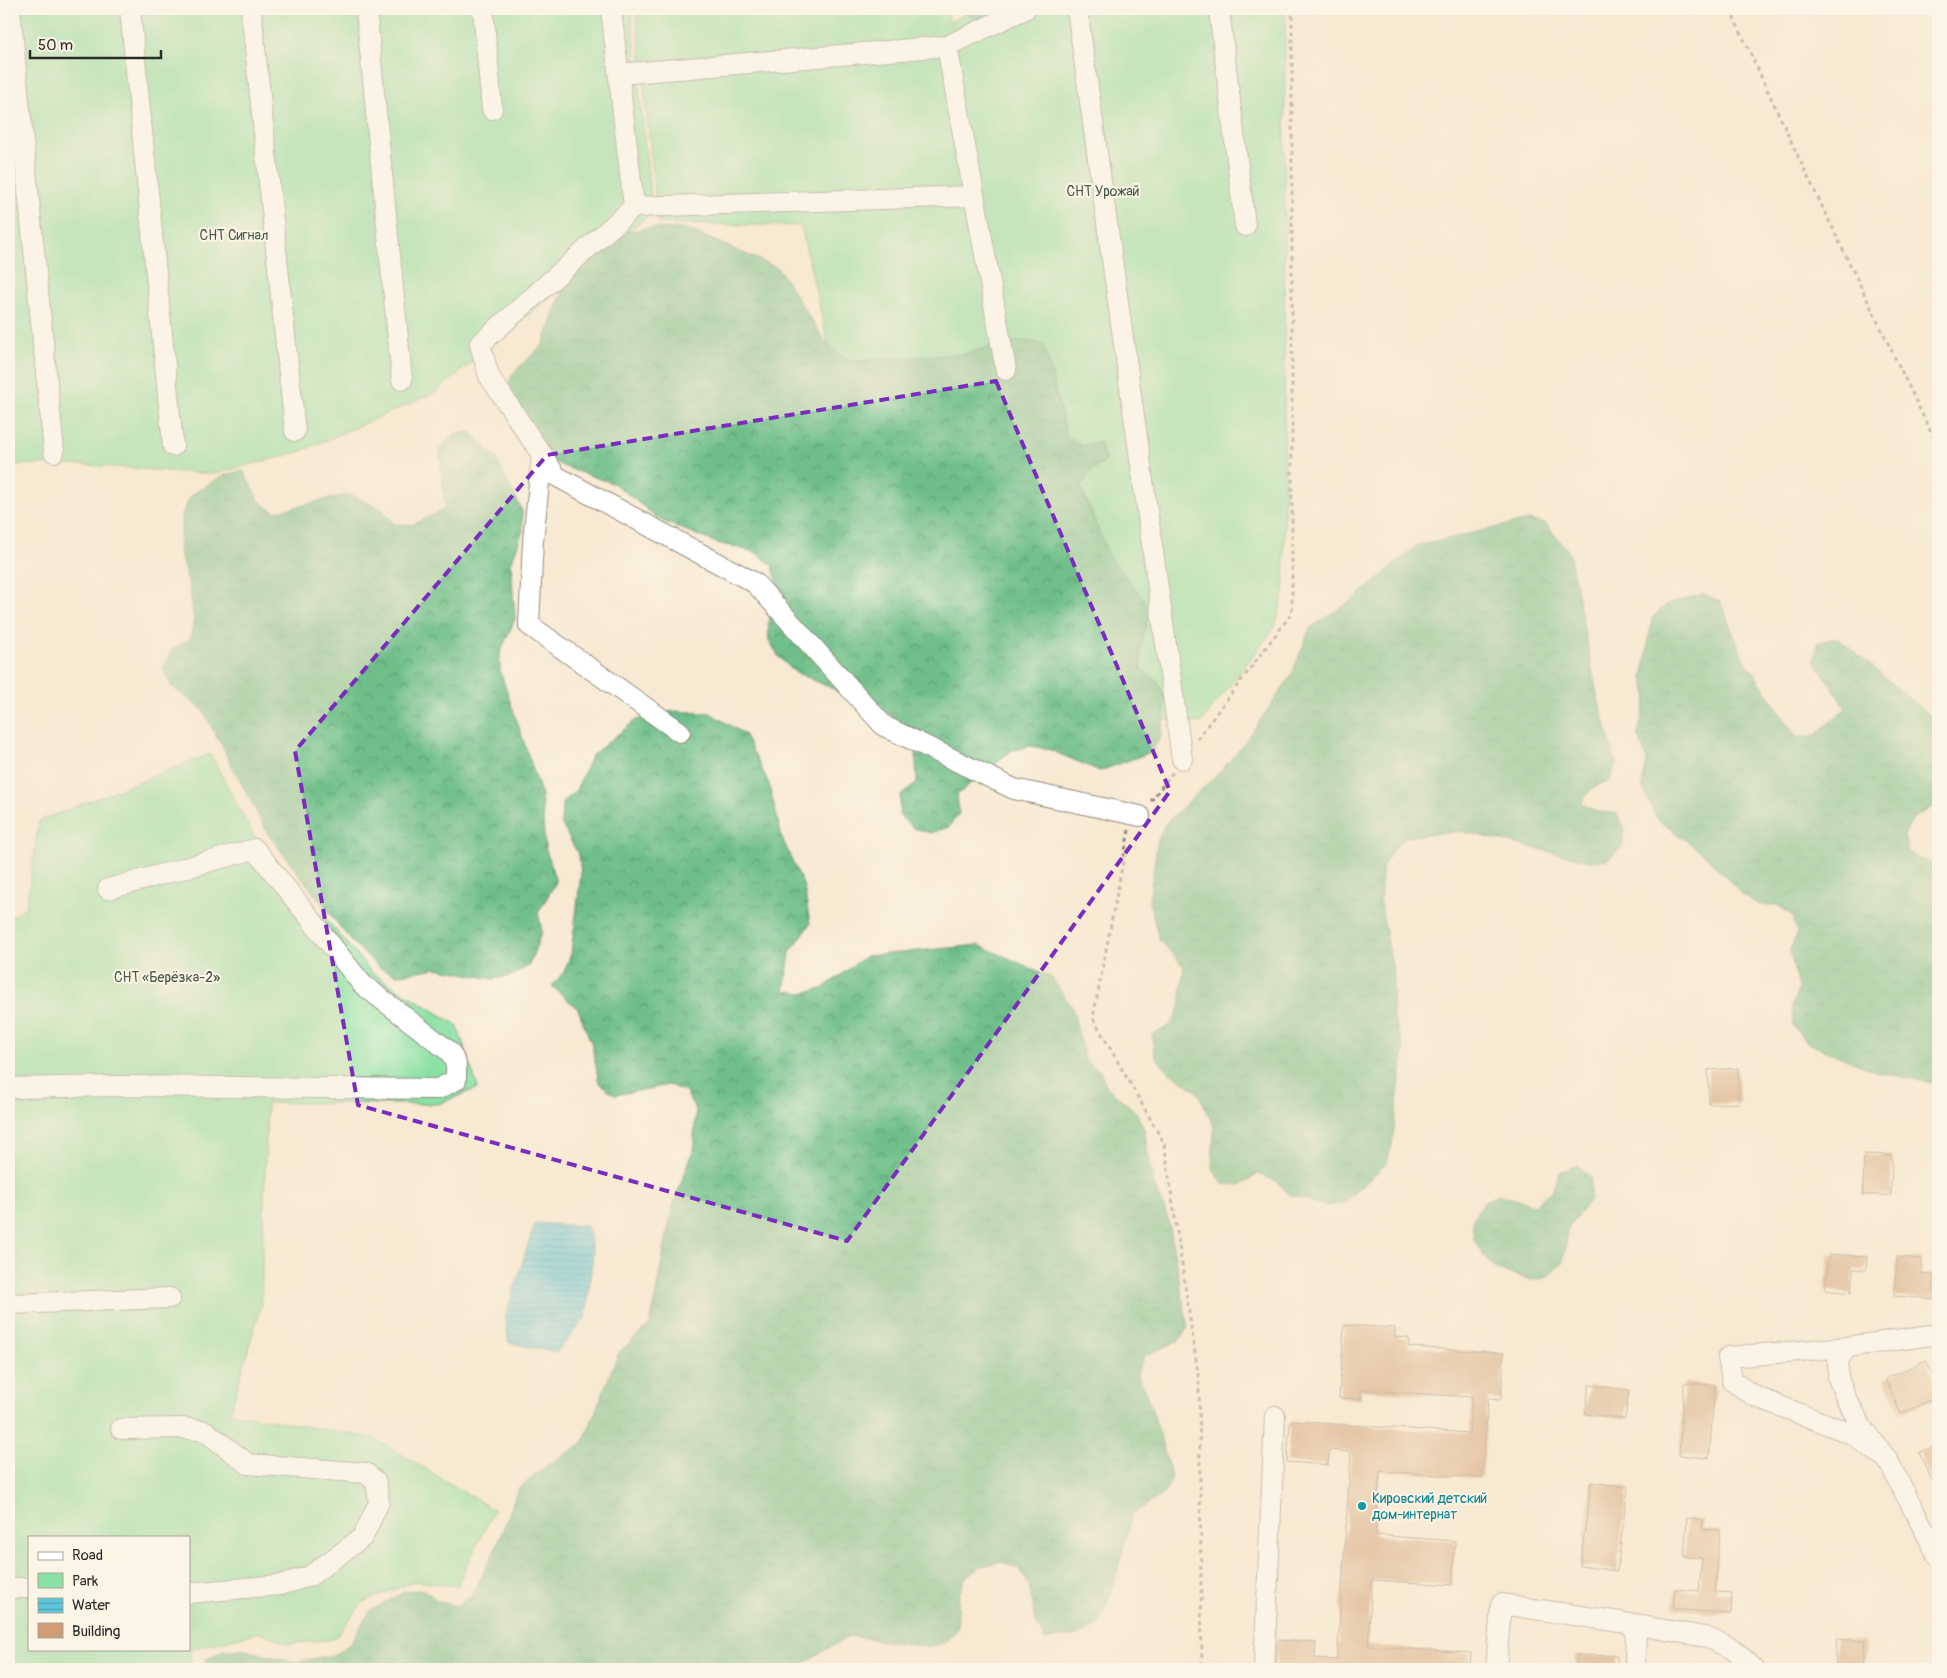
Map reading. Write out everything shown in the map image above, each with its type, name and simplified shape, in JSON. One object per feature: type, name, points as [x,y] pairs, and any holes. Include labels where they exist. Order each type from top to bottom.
[{"type":"street","points":[[10,9],[54,452]]},
{"type":"street","points":[[130,9],[173,446]]},
{"type":"street","points":[[251,9],[295,431]]},
{"type":"street","points":[[366,9],[402,380]]},
{"type":"street","points":[[483,9],[492,109]]},
{"type":"street","points":[[611,9],[634,207]]},
{"type":"street","points":[[619,74],[947,46],[1025,9]]},
{"type":"street","points":[[1077,9],[1182,760]]},
{"type":"street","points":[[1219,9],[1245,226]]},
{"type":"street","points":[[947,46],[1006,370]]},
{"type":"street","points":[[974,196],[634,207],[480,344],[489,376],[556,476],[755,583],[884,726],[1014,789],[1140,816]]},
{"type":"street","points":[[542,454],[533,542],[529,625],[680,732]]},
{"type":"street","points":[[9,1088],[119,1086],[438,1089],[456,1080],[456,1064],[450,1052],[362,984],[255,849],[108,889]]},
{"type":"street","points":[[9,1304],[170,1298]]},
{"type":"street","points":[[1887,1459],[1852,1434],[1754,1396],[1732,1381],[1728,1357],[1847,1347],[1938,1334]]},
{"type":"street","points":[[1847,1347],[1838,1360],[1838,1378],[1846,1398],[1861,1426],[1887,1459],[1938,1556]]},
{"type":"street","points":[[1264,1669],[1276,1416]]},
{"type":"street","points":[[121,1429],[182,1428],[206,1432],[248,1464],[366,1473],[376,1482],[379,1502],[363,1537],[310,1576],[280,1585],[190,1593]]},
{"type":"street","points":[[9,1588],[28,1588]]},
{"type":"street","points":[[1496,1669],[1501,1604],[1636,1624],[1705,1637],[1733,1649],[1754,1669]]},
{"type":"street","points":[[1635,1669],[1636,1624]]},
{"type":"path","points":[[1202,1669],[1199,1380],[1164,1143],[1093,1018],[1129,831],[1292,613],[1292,9]]},
{"type":"path","points":[[1730,9],[1796,152],[1938,447]]},
{"type":"highlighted area","points":[[996,381],[1170,791],[847,1241],[358,1105],[295,751],[547,455]]},
{"type":"green space","name":"СНТ Сигнал","points":[[9,9],[631,9],[652,212],[436,392],[299,452],[213,474],[85,465],[9,464]]},
{"type":"green space","name":"СНТ Урожай","points":[[636,9],[948,9],[949,23],[973,9],[1285,9],[1284,593],[1275,627],[1201,723],[1149,718],[834,370],[801,226],[658,223]]},
{"type":"green space","points":[[962,9],[1000,9],[983,21],[966,14]]},
{"type":"green space","points":[[649,228],[687,229],[778,268],[828,346],[842,357],[859,361],[965,354],[1005,342],[1025,341],[1044,344],[1066,435],[1081,446],[1099,442],[1106,461],[1090,472],[1081,487],[1109,556],[1144,599],[1148,616],[1140,652],[1142,670],[1157,681],[1166,699],[1161,736],[1151,752],[1100,771],[1048,749],[1031,746],[1013,750],[999,760],[988,775],[972,782],[957,795],[959,813],[949,827],[931,833],[913,828],[899,815],[901,795],[917,783],[915,745],[891,715],[793,671],[779,657],[769,640],[768,621],[776,603],[778,584],[772,565],[755,552],[717,543],[660,520],[615,484],[562,466],[530,447],[504,395],[513,373],[543,345],[577,252],[610,234]]},
{"type":"green space","points":[[471,432],[497,459],[522,511],[523,530],[511,564],[515,619],[500,653],[500,671],[541,793],[545,847],[556,882],[538,913],[542,931],[529,965],[514,975],[493,979],[436,968],[398,975],[380,968],[352,942],[268,834],[203,710],[171,686],[163,668],[173,649],[190,639],[194,619],[190,591],[179,550],[183,512],[191,495],[224,475],[243,471],[260,502],[275,512],[349,494],[383,510],[394,524],[412,525],[445,509],[440,449],[454,434]]},
{"type":"green space","points":[[1529,520],[1546,524],[1569,552],[1597,694],[1616,763],[1610,780],[1592,788],[1581,803],[1597,812],[1616,813],[1625,828],[1622,847],[1608,859],[1590,861],[1460,831],[1405,837],[1392,851],[1383,866],[1380,901],[1394,976],[1392,1013],[1404,1049],[1392,1145],[1387,1163],[1344,1203],[1326,1206],[1290,1195],[1276,1181],[1258,1174],[1242,1185],[1223,1184],[1212,1167],[1214,1127],[1198,1092],[1167,1070],[1155,1056],[1152,1035],[1171,1025],[1180,1007],[1184,967],[1159,939],[1149,902],[1157,843],[1165,824],[1221,771],[1246,741],[1291,676],[1310,628],[1357,597],[1416,546]]},
{"type":"green space","points":[[1703,594],[1720,601],[1743,657],[1797,738],[1815,735],[1846,708],[1814,660],[1818,642],[1838,638],[1938,722],[1938,804],[1913,818],[1904,835],[1908,852],[1938,867],[1938,1084],[1877,1072],[1807,1043],[1793,1026],[1792,1006],[1798,988],[1790,951],[1797,933],[1793,916],[1777,905],[1759,905],[1742,894],[1704,854],[1657,819],[1642,786],[1647,760],[1638,734],[1647,697],[1643,677],[1652,618],[1667,604]]},
{"type":"green space","points":[[673,711],[710,713],[744,734],[769,784],[782,838],[804,887],[810,924],[790,953],[784,991],[802,993],[822,989],[866,956],[979,945],[1051,977],[1072,1007],[1085,1060],[1100,1071],[1107,1087],[1136,1112],[1144,1129],[1154,1184],[1168,1218],[1188,1328],[1177,1342],[1145,1355],[1137,1373],[1151,1406],[1172,1478],[1164,1494],[1132,1514],[1112,1590],[1097,1625],[1086,1632],[1072,1636],[1045,1640],[1036,1622],[1029,1585],[1019,1569],[1001,1561],[983,1566],[966,1576],[959,1594],[957,1630],[944,1643],[926,1647],[850,1636],[792,1669],[203,1669],[207,1658],[224,1650],[244,1650],[296,1662],[333,1655],[350,1644],[370,1611],[404,1592],[423,1589],[438,1601],[456,1606],[472,1596],[496,1548],[518,1489],[548,1465],[583,1443],[619,1352],[650,1325],[672,1208],[693,1151],[696,1111],[686,1092],[669,1085],[615,1095],[599,1083],[592,1045],[578,1009],[552,986],[564,972],[571,954],[581,874],[579,856],[561,823],[562,803],[576,790],[592,755],[636,720]]},
{"type":"green space","name":"СНТ «Берёзка-2»","points":[[210,754],[252,833],[372,973],[457,1025],[478,1088],[438,1104],[267,1103],[261,1305],[230,1413],[374,1438],[494,1510],[457,1586],[415,1581],[363,1602],[334,1639],[289,1644],[260,1632],[191,1649],[189,1669],[9,1669],[9,919],[26,907],[39,821]]},
{"type":"green space","points":[[1577,1165],[1591,1178],[1590,1199],[1569,1227],[1563,1262],[1549,1276],[1532,1280],[1497,1270],[1484,1256],[1474,1240],[1472,1221],[1482,1204],[1498,1194],[1534,1205],[1551,1191],[1560,1172]]},
{"type":"water","points":[[535,1223],[587,1226],[593,1253],[586,1317],[557,1352],[509,1343],[505,1318]]},
{"type":"building","points":[[1738,1068],[1739,1103],[1709,1104],[1708,1070]]},
{"type":"building","points":[[1864,1154],[1892,1155],[1891,1195],[1863,1195]]},
{"type":"building","points":[[1829,1254],[1867,1257],[1866,1270],[1853,1269],[1851,1293],[1825,1290]]},
{"type":"building","points":[[1897,1257],[1922,1259],[1921,1274],[1934,1275],[1933,1299],[1894,1296]]},
{"type":"building","name":"Кировский детский дом-интернат","points":[[1344,1325],[1395,1328],[1395,1337],[1409,1338],[1409,1347],[1504,1353],[1501,1400],[1488,1399],[1482,1478],[1380,1471],[1375,1535],[1455,1541],[1452,1585],[1372,1580],[1368,1646],[1471,1653],[1470,1669],[1276,1669],[1278,1640],[1316,1642],[1315,1658],[1337,1660],[1351,1452],[1329,1450],[1328,1465],[1287,1462],[1290,1421],[1469,1433],[1472,1397],[1361,1390],[1361,1399],[1339,1398]]},
{"type":"building","points":[[1926,1360],[1938,1386],[1938,1397],[1901,1414],[1885,1379]]},
{"type":"building","points":[[1684,1383],[1715,1385],[1709,1458],[1679,1455]]},
{"type":"building","points":[[1589,1385],[1629,1390],[1625,1419],[1585,1414]]},
{"type":"building","points":[[1938,1444],[1938,1493],[1919,1453]]},
{"type":"building","points":[[1591,1482],[1628,1487],[1617,1571],[1580,1566]]},
{"type":"building","points":[[1687,1518],[1703,1520],[1702,1529],[1720,1530],[1715,1592],[1732,1593],[1731,1614],[1673,1609],[1675,1589],[1699,1591],[1702,1558],[1684,1557]]},
{"type":"building","points":[[1837,1639],[1865,1641],[1863,1669],[1835,1669]]},
{"type":"building","points":[[1576,1655],[1617,1656],[1617,1669],[1576,1669]]},
{"type":"place","name":"Кировский детский дом-интернат","points":[[1362,1506]]}]
